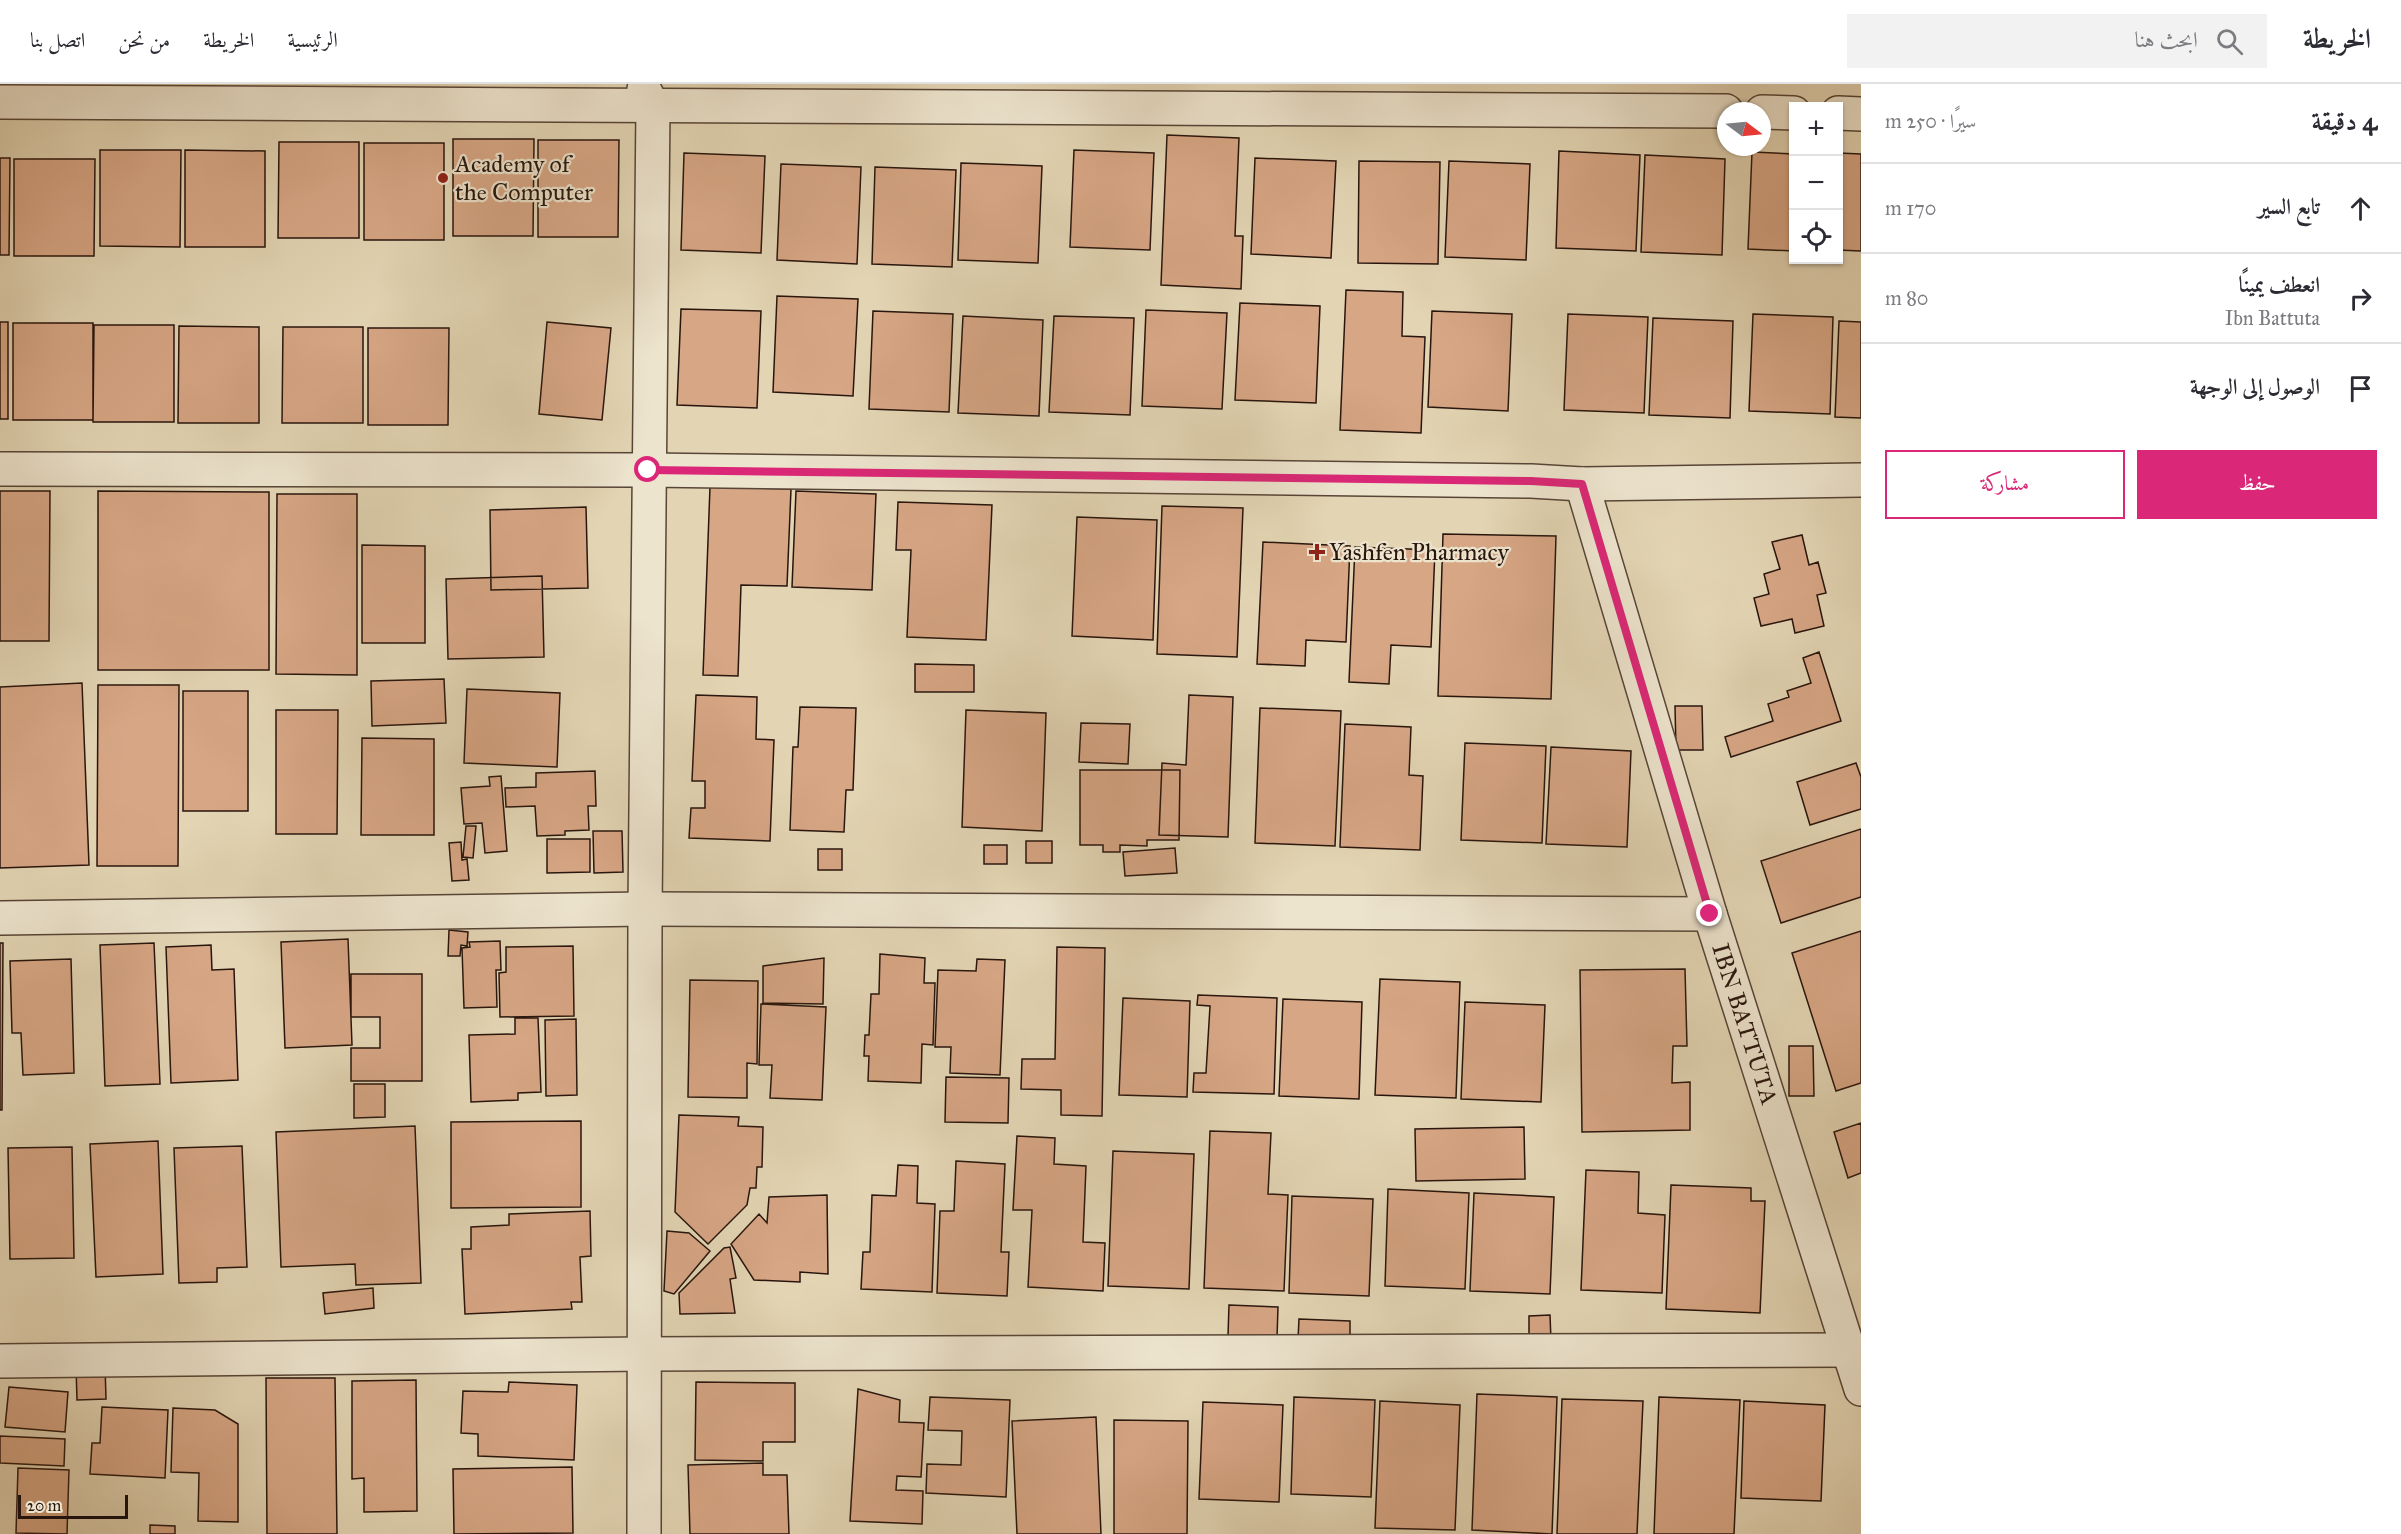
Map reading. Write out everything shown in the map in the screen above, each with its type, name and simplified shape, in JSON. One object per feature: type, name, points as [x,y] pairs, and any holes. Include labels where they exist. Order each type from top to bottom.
[{"type":"street","points":[[0,102],[647,96],[1717,111]]},
{"type":"street","points":[[644,1534],[647,96]]},
{"type":"street","points":[[1771,112],[1789,112]]},
{"type":"street","points":[[1843,113],[1861,114]]},
{"type":"street","points":[[0,469],[648,470],[1531,481],[1582,484],[1861,480]]},
{"type":"street","name":"IBN BATTUTA","points":[[1582,484],[1710,914],[1861,1389]]},
{"type":"street","points":[[0,918],[645,909],[1710,914]]},
{"type":"street","points":[[0,1361],[645,1354],[1849,1350]]},
{"type":"building","points":[[1167,135],[1239,138],[1235,236],[1243,236],[1241,289],[1161,285]]},
{"type":"building","points":[[453,139],[534,139],[533,236],[453,236]]},
{"type":"building","points":[[538,140],[619,140],[618,237],[538,237]]},
{"type":"building","points":[[279,142],[359,142],[359,238],[278,238]]},
{"type":"building","points":[[364,143],[444,143],[444,240],[364,240]]},
{"type":"building","points":[[100,150],[181,150],[180,247],[100,246]]},
{"type":"building","points":[[185,150],[265,151],[265,247],[185,247]]},
{"type":"building","points":[[1074,150],[1154,153],[1150,250],[1070,247]]},
{"type":"building","points":[[1559,151],[1640,155],[1636,251],[1556,248]]},
{"type":"building","points":[[684,153],[765,156],[761,253],[681,250]]},
{"type":"building","points":[[1771,153],[1789,154],[1789,251],[1748,249],[1752,156],[1771,156]]},
{"type":"building","points":[[1843,153],[1861,154],[1861,251],[1843,250]]},
{"type":"building","points":[[1645,155],[1725,159],[1722,255],[1641,252]]},
{"type":"building","points":[[0,158],[10,158],[9,255],[0,255]]},
{"type":"building","points":[[1255,158],[1336,161],[1331,258],[1251,254]]},
{"type":"building","points":[[14,159],[95,159],[94,256],[14,256]]},
{"type":"building","points":[[1359,161],[1440,162],[1438,264],[1358,263]]},
{"type":"building","points":[[1449,161],[1530,164],[1526,260],[1445,257]]},
{"type":"building","points":[[961,163],[1042,166],[1038,263],[958,260]]},
{"type":"building","points":[[781,164],[861,167],[857,264],[777,260]]},
{"type":"building","points":[[875,167],[956,170],[952,267],[872,264]]},
{"type":"building","points":[[1346,290],[1403,292],[1402,336],[1425,337],[1421,433],[1340,430]]},
{"type":"building","points":[[777,296],[858,299],[853,396],[773,392]]},
{"type":"building","points":[[1240,303],[1320,306],[1316,403],[1235,400]]},
{"type":"building","points":[[681,309],[761,311],[757,408],[677,405]]},
{"type":"building","points":[[1146,310],[1227,313],[1222,409],[1142,406]]},
{"type":"building","points":[[873,311],[953,314],[949,412],[869,409]]},
{"type":"building","points":[[1432,311],[1512,314],[1508,411],[1428,407]]},
{"type":"building","points":[[1568,314],[1648,317],[1644,413],[1564,410]]},
{"type":"building","points":[[1753,314],[1833,317],[1830,414],[1749,411]]},
{"type":"building","points":[[963,316],[1043,320],[1039,416],[958,413]]},
{"type":"building","points":[[1054,316],[1134,318],[1130,415],[1049,412]]},
{"type":"building","points":[[1653,318],[1733,321],[1730,418],[1649,415]]},
{"type":"building","points":[[1839,321],[1861,322],[1861,418],[1835,417]]},
{"type":"building","points":[[0,322],[8,322],[8,419],[0,419]]},
{"type":"building","points":[[547,322],[611,328],[602,420],[539,414]]},
{"type":"building","points":[[13,323],[93,323],[93,420],[13,420]]},
{"type":"building","points":[[94,325],[174,325],[174,422],[93,422]]},
{"type":"building","points":[[179,326],[259,327],[259,423],[178,423]]},
{"type":"building","points":[[283,327],[363,327],[363,423],[282,423]]},
{"type":"building","points":[[368,328],[449,328],[448,425],[368,425]]},
{"type":"building","points":[[710,487],[791,489],[787,586],[741,585],[738,676],[703,675]]},
{"type":"building","points":[[0,491],[50,491],[49,641],[0,641]]},
{"type":"building","points":[[98,491],[269,492],[269,670],[98,670]]},
{"type":"building","points":[[796,491],[876,494],[872,590],[792,587]]},
{"type":"building","points":[[277,494],[357,494],[357,675],[276,674]]},
{"type":"building","points":[[898,502],[992,505],[986,640],[907,637],[911,550],[896,550]]},
{"type":"building","points":[[1162,506],[1243,508],[1237,657],[1157,654]]},
{"type":"building","points":[[586,507],[588,588],[491,590],[490,510]]},
{"type":"building","points":[[1077,517],[1157,520],[1153,640],[1072,636]]},
{"type":"building","points":[[1443,534],[1556,536],[1551,699],[1438,696]]},
{"type":"building","points":[[1802,535],[1809,565],[1818,562],[1826,593],[1817,595],[1824,626],[1795,633],[1792,619],[1761,626],[1754,598],[1769,594],[1764,574],[1780,569],[1772,542]]},
{"type":"building","points":[[1263,542],[1350,546],[1346,642],[1306,640],[1305,666],[1257,664]]},
{"type":"building","points":[[362,545],[425,546],[425,643],[362,643]]},
{"type":"building","points":[[1355,547],[1435,550],[1431,647],[1391,645],[1389,684],[1349,682]]},
{"type":"building","points":[[542,576],[544,657],[448,659],[446,579]]},
{"type":"building","points":[[1819,652],[1841,721],[1731,757],[1725,737],[1773,721],[1768,704],[1789,697],[1787,691],[1811,683],[1803,658]]},
{"type":"building","points":[[915,664],[974,665],[974,692],[915,692]]},
{"type":"building","points":[[444,679],[446,723],[372,726],[371,681]]},
{"type":"building","points":[[82,683],[89,865],[0,868],[0,687]]},
{"type":"building","points":[[98,685],[179,685],[178,866],[97,866]]},
{"type":"building","points":[[467,689],[560,693],[557,767],[464,763]]},
{"type":"building","points":[[183,691],[248,691],[248,811],[183,811]]},
{"type":"building","points":[[696,695],[757,697],[756,739],[774,740],[770,841],[689,838],[691,808],[705,808],[705,781],[692,781]]},
{"type":"building","points":[[1189,695],[1233,697],[1228,837],[1159,835],[1162,763],[1186,765]]},
{"type":"building","points":[[1675,706],[1702,706],[1703,750],[1676,750]]},
{"type":"building","points":[[800,707],[856,708],[853,790],[846,790],[844,832],[790,830],[793,747],[798,747]]},
{"type":"building","points":[[1260,708],[1341,711],[1335,846],[1255,843]]},
{"type":"building","points":[[276,710],[338,710],[337,834],[276,834]]},
{"type":"building","points":[[966,710],[1046,713],[1042,831],[962,827]]},
{"type":"building","points":[[1081,723],[1130,724],[1128,764],[1079,762]]},
{"type":"building","points":[[1345,724],[1411,727],[1409,775],[1423,776],[1420,850],[1340,847]]},
{"type":"building","points":[[362,738],[434,739],[434,835],[361,835]]},
{"type":"building","points":[[1465,743],[1546,746],[1542,843],[1461,840]]},
{"type":"building","points":[[1551,747],[1631,751],[1627,847],[1546,844]]},
{"type":"building","points":[[1856,763],[1861,777],[1861,809],[1810,825],[1797,782]]},
{"type":"building","points":[[1080,770],[1180,770],[1179,840],[1147,840],[1147,846],[1120,845],[1120,852],[1103,852],[1103,845],[1080,845]]},
{"type":"building","points":[[595,771],[596,806],[588,806],[589,830],[565,831],[565,835],[537,836],[535,806],[506,807],[505,788],[536,787],[536,773]]},
{"type":"building","points":[[501,776],[507,851],[485,853],[482,823],[464,824],[461,788],[490,786],[489,777]]},
{"type":"building","points":[[466,826],[476,826],[473,858],[463,857]]},
{"type":"building","points":[[1861,829],[1861,897],[1781,923],[1761,861]]},
{"type":"building","points":[[593,831],[622,831],[623,872],[594,873]]},
{"type":"building","points":[[547,839],[590,839],[590,872],[547,873]]},
{"type":"building","points":[[1026,841],[1052,841],[1052,863],[1026,863]]},
{"type":"building","points":[[461,842],[462,860],[467,859],[469,880],[452,881],[449,843]]},
{"type":"building","points":[[984,845],[1007,845],[1007,864],[984,864]]},
{"type":"building","points":[[1175,848],[1177,873],[1125,876],[1123,852]]},
{"type":"building","points":[[818,849],[842,849],[842,870],[818,870]]},
{"type":"building","points":[[449,930],[468,932],[467,946],[461,945],[460,956],[448,956]]},
{"type":"building","points":[[1861,931],[1861,1083],[1836,1091],[1792,953]]},
{"type":"building","points":[[348,939],[352,1045],[285,1048],[281,942]]},
{"type":"building","points":[[500,941],[501,970],[496,970],[497,1007],[464,1008],[462,948],[470,947],[469,942]]},
{"type":"building","points":[[0,943],[3,943],[2,1110],[0,1110]]},
{"type":"building","points":[[154,943],[160,1084],[105,1086],[100,945]]},
{"type":"building","points":[[211,945],[212,970],[234,969],[238,1080],[171,1083],[166,947]]},
{"type":"building","points":[[573,946],[574,1016],[500,1017],[499,973],[506,972],[506,947]]},
{"type":"building","points":[[1057,947],[1105,948],[1102,1116],[1061,1115],[1061,1090],[1021,1089],[1022,1059],[1055,1059]]},
{"type":"building","points":[[880,954],[925,958],[924,983],[935,983],[933,1045],[922,1044],[921,1083],[868,1081],[869,1056],[864,1056],[865,1035],[869,1035],[871,994],[879,994]]},
{"type":"building","points":[[824,958],[823,1004],[763,1003],[763,966]]},
{"type":"building","points":[[71,959],[74,1073],[23,1075],[21,1033],[12,1033],[10,961]]},
{"type":"building","points":[[977,959],[1005,960],[1000,1075],[950,1073],[951,1047],[935,1047],[938,970],[976,971]]},
{"type":"building","points":[[1685,969],[1687,1046],[1673,1046],[1672,1083],[1690,1082],[1690,1130],[1582,1132],[1580,970]]},
{"type":"building","points":[[351,974],[422,974],[422,1081],[351,1081],[351,1048],[380,1048],[380,1017],[351,1017]]},
{"type":"building","points":[[1380,979],[1460,982],[1456,1098],[1375,1095]]},
{"type":"building","points":[[690,980],[758,981],[757,1064],[747,1063],[747,1098],[688,1097]]},
{"type":"building","points":[[1198,995],[1277,998],[1274,1094],[1193,1092],[1194,1073],[1206,1073],[1210,1006],[1197,1005]]},
{"type":"building","points":[[1123,998],[1190,1001],[1187,1097],[1119,1095]]},
{"type":"building","points":[[1283,999],[1362,1002],[1359,1099],[1279,1096]]},
{"type":"building","points":[[1465,1002],[1545,1005],[1541,1102],[1461,1099]]},
{"type":"building","points":[[761,1004],[826,1007],[822,1100],[770,1098],[772,1065],[759,1065]]},
{"type":"building","points":[[515,1018],[538,1018],[541,1092],[518,1093],[518,1100],[471,1102],[469,1035],[515,1034]]},
{"type":"building","points":[[576,1019],[577,1095],[546,1096],[545,1020]]},
{"type":"building","points":[[1789,1046],[1813,1046],[1814,1096],[1789,1096]]},
{"type":"building","points":[[946,1077],[1009,1078],[1008,1123],[945,1122]]},
{"type":"building","points":[[354,1084],[385,1084],[385,1117],[354,1118]]},
{"type":"building","points":[[679,1115],[739,1117],[738,1126],[763,1127],[762,1167],[757,1167],[756,1188],[750,1188],[747,1205],[708,1244],[675,1212]]},
{"type":"building","points":[[581,1121],[581,1207],[451,1208],[451,1122]]},
{"type":"building","points":[[1861,1123],[1861,1173],[1848,1178],[1834,1132]]},
{"type":"building","points":[[415,1126],[421,1283],[356,1285],[355,1264],[281,1267],[276,1132]]},
{"type":"building","points":[[1524,1127],[1525,1179],[1416,1181],[1415,1129]]},
{"type":"building","points":[[1210,1131],[1271,1133],[1268,1194],[1288,1195],[1284,1291],[1204,1288]]},
{"type":"building","points":[[1017,1136],[1055,1138],[1054,1164],[1086,1166],[1083,1242],[1105,1243],[1103,1291],[1028,1287],[1032,1210],[1013,1210]]},
{"type":"building","points":[[158,1141],[163,1274],[96,1277],[90,1144]]},
{"type":"building","points":[[242,1146],[247,1267],[217,1268],[217,1282],[179,1283],[174,1148]]},
{"type":"building","points":[[72,1147],[74,1258],[10,1259],[8,1148]]},
{"type":"building","points":[[1113,1151],[1194,1154],[1189,1289],[1108,1286]]},
{"type":"building","points":[[956,1161],[1005,1164],[1001,1252],[1009,1252],[1007,1296],[937,1293],[940,1211],[954,1211]]},
{"type":"building","points":[[898,1165],[918,1166],[917,1203],[935,1204],[932,1292],[861,1289],[863,1252],[870,1252],[872,1195],[896,1196]]},
{"type":"building","points":[[1586,1170],[1639,1172],[1638,1213],[1665,1215],[1662,1293],[1581,1290]]},
{"type":"building","points":[[1671,1185],[1751,1188],[1751,1201],[1765,1201],[1760,1313],[1666,1309]]},
{"type":"building","points":[[1388,1189],[1469,1193],[1465,1289],[1385,1286]]},
{"type":"building","points":[[1474,1193],[1554,1197],[1550,1294],[1470,1291]]},
{"type":"building","points":[[827,1195],[828,1274],[800,1272],[800,1282],[754,1280],[731,1244],[759,1214],[767,1223],[769,1197]]},
{"type":"building","points":[[1292,1196],[1373,1199],[1369,1296],[1289,1293]]},
{"type":"building","points":[[590,1211],[591,1256],[580,1257],[582,1302],[571,1302],[572,1309],[465,1314],[462,1249],[471,1249],[471,1227],[509,1225],[509,1214]]},
{"type":"building","points":[[667,1231],[689,1233],[710,1251],[674,1294],[664,1291]]},
{"type":"building","points":[[730,1247],[736,1278],[730,1279],[735,1313],[680,1314],[679,1293],[724,1248]]},
{"type":"building","points":[[373,1288],[374,1308],[325,1314],[323,1293]]},
{"type":"building","points":[[1229,1305],[1278,1307],[1277,1338],[1228,1336]]},
{"type":"building","points":[[1550,1315],[1551,1341],[1529,1341],[1529,1316]]},
{"type":"building","points":[[1299,1319],[1350,1321],[1350,1342],[1298,1340]]},
{"type":"building","points":[[105,1365],[106,1399],[77,1400],[76,1366]]},
{"type":"building","points":[[266,1378],[335,1378],[337,1534],[267,1534]]},
{"type":"building","points":[[416,1380],[417,1511],[364,1512],[364,1478],[352,1479],[352,1381]]},
{"type":"building","points":[[509,1382],[577,1385],[574,1460],[478,1456],[478,1434],[461,1433],[463,1391],[508,1392]]},
{"type":"building","points":[[696,1382],[795,1383],[795,1442],[763,1442],[763,1461],[695,1460]]},
{"type":"building","points":[[9,1387],[68,1392],[65,1432],[5,1427]]},
{"type":"building","points":[[858,1389],[900,1400],[899,1422],[924,1423],[921,1477],[897,1476],[896,1490],[923,1491],[922,1524],[850,1521]]},
{"type":"building","points":[[1477,1394],[1557,1397],[1552,1534],[1472,1530]]},
{"type":"building","points":[[930,1397],[1010,1400],[1006,1497],[926,1493],[927,1464],[961,1465],[962,1431],[928,1430]]},
{"type":"building","points":[[1294,1397],[1375,1400],[1371,1497],[1291,1494]]},
{"type":"building","points":[[1659,1397],[1740,1400],[1734,1534],[1654,1534]]},
{"type":"building","points":[[1562,1399],[1643,1401],[1637,1534],[1557,1534]]},
{"type":"building","points":[[1380,1401],[1460,1405],[1455,1530],[1375,1528]]},
{"type":"building","points":[[1744,1401],[1825,1405],[1821,1501],[1741,1498]]},
{"type":"building","points":[[1203,1402],[1283,1405],[1279,1502],[1199,1499]]},
{"type":"building","points":[[102,1407],[168,1410],[165,1478],[90,1474],[92,1443],[100,1443]]},
{"type":"building","points":[[173,1408],[215,1410],[238,1424],[238,1522],[198,1521],[199,1473],[171,1472]]},
{"type":"building","points":[[1096,1417],[1101,1534],[1017,1534],[1012,1421]]},
{"type":"building","points":[[1114,1420],[1188,1421],[1187,1534],[1114,1534]]},
{"type":"building","points":[[0,1436],[65,1439],[64,1466],[0,1463]]},
{"type":"building","points":[[763,1463],[763,1475],[787,1475],[789,1534],[690,1534],[688,1465]]},
{"type":"building","points":[[572,1467],[573,1533],[454,1534],[453,1469]]},
{"type":"building","points":[[18,1468],[69,1470],[67,1534],[16,1533]]},
{"type":"building","points":[[150,1525],[175,1526],[175,1534],[150,1534]]},
{"type":"place","name":"Academy of the Computer","points":[[443,178]]},
{"type":"place","name":"Yashfen Pharmacy","points":[[1317,552]]},
{"type":"route","points":[[648,470],[1531,481],[1582,484],[1710,914]]}]
